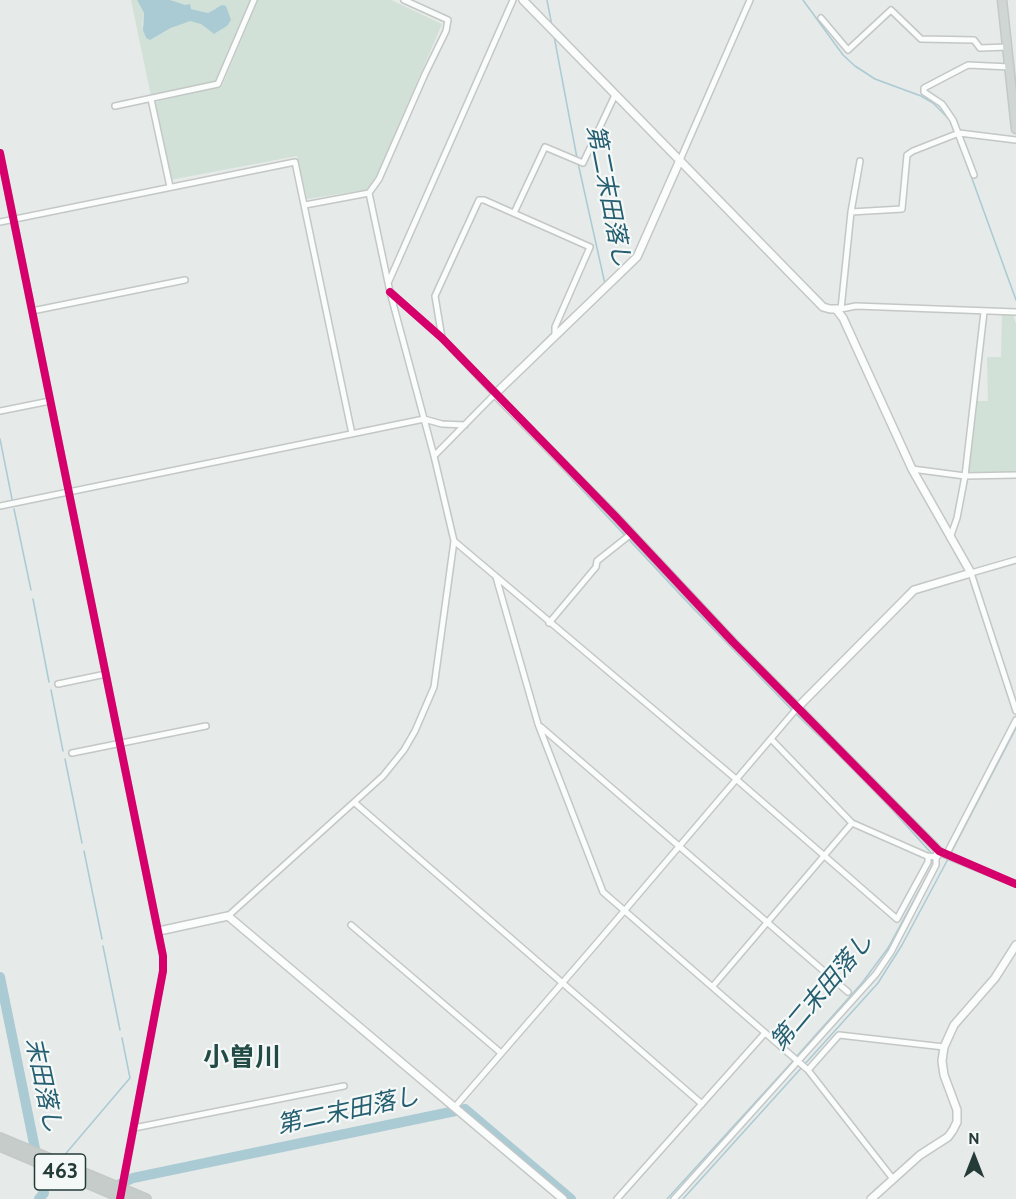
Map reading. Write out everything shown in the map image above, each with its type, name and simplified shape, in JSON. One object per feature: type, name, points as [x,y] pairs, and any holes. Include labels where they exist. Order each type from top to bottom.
[{"type":"highway","name":"463","points":[[0,1138],[122,1196]]},
{"type":"highway","name":"463","points":[[0,1146],[122,1196],[146,1199]]},
{"type":"main road","points":[[1002,0],[1007,47],[1012,66],[1016,129]]},
{"type":"street","points":[[115,106],[218,84],[254,0]]},
{"type":"street","points":[[304,206],[369,194],[379,179],[424,74],[446,31],[448,20],[404,0]]},
{"type":"street","points":[[388,282],[513,0]]},
{"type":"street","points":[[523,0],[823,307],[838,309],[856,306],[1015,313]]},
{"type":"street","points":[[434,456],[555,334],[637,257],[750,0]]},
{"type":"street","points":[[821,18],[848,50],[891,10],[921,39],[974,40],[980,48],[1007,47]]},
{"type":"street","points":[[974,175],[959,133],[948,111],[924,92],[924,88],[968,65],[1012,66]]},
{"type":"street","points":[[514,213],[545,147],[583,164],[615,95]]},
{"type":"street","points":[[151,99],[170,187]]},
{"type":"street","points":[[851,212],[902,209],[907,155],[959,133],[1016,141]]},
{"type":"street","points":[[0,153],[163,956],[163,971],[122,1196]]},
{"type":"street","points":[[860,161],[838,309],[912,469],[971,573],[1016,711]]},
{"type":"street","points":[[0,222],[295,162],[352,435]]},
{"type":"street","points":[[159,931],[228,916],[383,776],[404,750],[415,731],[434,687],[454,541],[390,292],[369,194]]},
{"type":"street","points":[[442,338],[435,296],[479,200],[484,200],[590,247],[555,327],[555,334]]},
{"type":"street","points":[[32,311],[185,280]]},
{"type":"street","points":[[390,292],[442,338],[798,707],[937,855],[936,864],[891,952],[876,974],[674,1199]]},
{"type":"street","points":[[950,538],[957,518],[965,476],[984,312]]},
{"type":"street","points":[[0,411],[50,401]]},
{"type":"street","points":[[0,507],[424,419],[442,424],[465,425]]},
{"type":"street","points":[[912,469],[965,476],[1016,475]]},
{"type":"street","points":[[549,623],[596,567],[597,561],[631,534]]},
{"type":"street","points":[[454,541],[736,779],[897,919],[928,862],[937,855],[1016,720]]},
{"type":"street","points":[[454,1108],[798,707],[914,590],[1016,560]]},
{"type":"street","points":[[496,577],[538,724],[603,892],[808,1070],[893,1179]]},
{"type":"street","points":[[58,684],[106,674]]},
{"type":"street","points":[[538,724],[848,992]]},
{"type":"street","points":[[72,753],[206,726]]},
{"type":"street","points":[[771,739],[852,823],[1016,884]]},
{"type":"street","points":[[355,803],[702,1104]]},
{"type":"street","points":[[712,986],[852,823]]},
{"type":"street","points":[[228,916],[563,1199]]},
{"type":"street","points":[[351,925],[501,1053]]},
{"type":"street","points":[[871,1199],[920,1155],[948,1137],[957,1122],[957,1110],[944,1074],[942,1061],[944,1047],[954,1025],[995,978],[1016,945]]},
{"type":"street","points":[[617,1199],[765,1033]]},
{"type":"street","points":[[808,1070],[838,1035],[944,1047]]},
{"type":"street","points":[[134,1128],[344,1086]]},
{"type":"street","points":[[879,1192],[884,1199]]},
{"type":"shaded area","points":[[131,0],[137,0],[144,13],[142,24],[146,38],[153,38],[186,21],[195,21],[214,34],[227,26],[216,8],[208,13],[170,0],[250,0],[216,82],[151,96]]},
{"type":"shaded area","points":[[258,0],[391,0],[442,24],[371,189],[307,199],[297,156],[170,180],[155,102],[222,86]]},
{"type":"shaded area","points":[[1013,314],[1016,324],[1016,473],[968,474],[976,401],[988,401],[987,357],[1001,357],[1002,315]]},
{"type":"water","points":[[137,0],[170,0],[185,5],[190,4],[191,9],[208,13],[222,5],[226,6],[231,20],[227,26],[214,34],[201,24],[190,21],[171,28],[150,40],[146,38],[143,30],[144,13]]},
{"type":"waterway","name":"第二末田落し","points":[[547,0],[552,26]]},
{"type":"waterway","points":[[803,0],[843,55],[855,66],[875,79],[921,96],[933,103],[949,119]]},
{"type":"waterway","name":"第二末田落し","points":[[554,36],[577,158]]},
{"type":"waterway","points":[[966,162],[1016,300]]},
{"type":"waterway","name":"第二末田落し","points":[[578,163],[605,284]]},
{"type":"waterway","name":"第二末田落し","points":[[556,329],[590,298]]},
{"type":"waterway","name":"第二末田落し","points":[[497,388],[553,332]]},
{"type":"waterway","name":"第二末田落し","points":[[529,433],[792,710]]},
{"type":"waterway","points":[[0,439],[12,499]]},
{"type":"waterway","points":[[14,509],[31,590]]},
{"type":"waterway","points":[[33,599],[49,682]]},
{"type":"waterway","points":[[51,690],[63,751]]},
{"type":"waterway","name":"第二末田落し","points":[[795,713],[844,760]]},
{"type":"waterway","points":[[950,855],[1016,728]]},
{"type":"waterway","points":[[65,759],[82,843]]},
{"type":"waterway","name":"第二末田落し","points":[[869,784],[932,854]]},
{"type":"waterway","points":[[84,851],[102,939]]},
{"type":"waterway","name":"第二末田落し","points":[[796,1057],[862,983],[888,948],[934,863],[933,858]]},
{"type":"waterway","points":[[683,1199],[878,983],[902,945],[948,859]]},
{"type":"waterway","points":[[103,946],[120,1030]]},
{"type":"waterway","name":"末田落し","points":[[0,977],[44,1193],[39,1199]]},
{"type":"waterway","points":[[62,1158],[130,1078],[122,1038]]},
{"type":"waterway","name":"第二末田落し","points":[[667,1199],[793,1061]]},
{"type":"waterway","name":"第二末田落し","points":[[117,1188],[120,1184],[133,1178],[465,1109],[571,1199]]},
{"type":"cycle path","points":[[0,153],[163,956],[163,971],[120,1199]]},
{"type":"cycle path","points":[[390,292],[442,338],[615,516],[733,642],[939,851],[1016,884]]},
{"type":"district","name":"小曽川","points":[[242,1058]]}]
